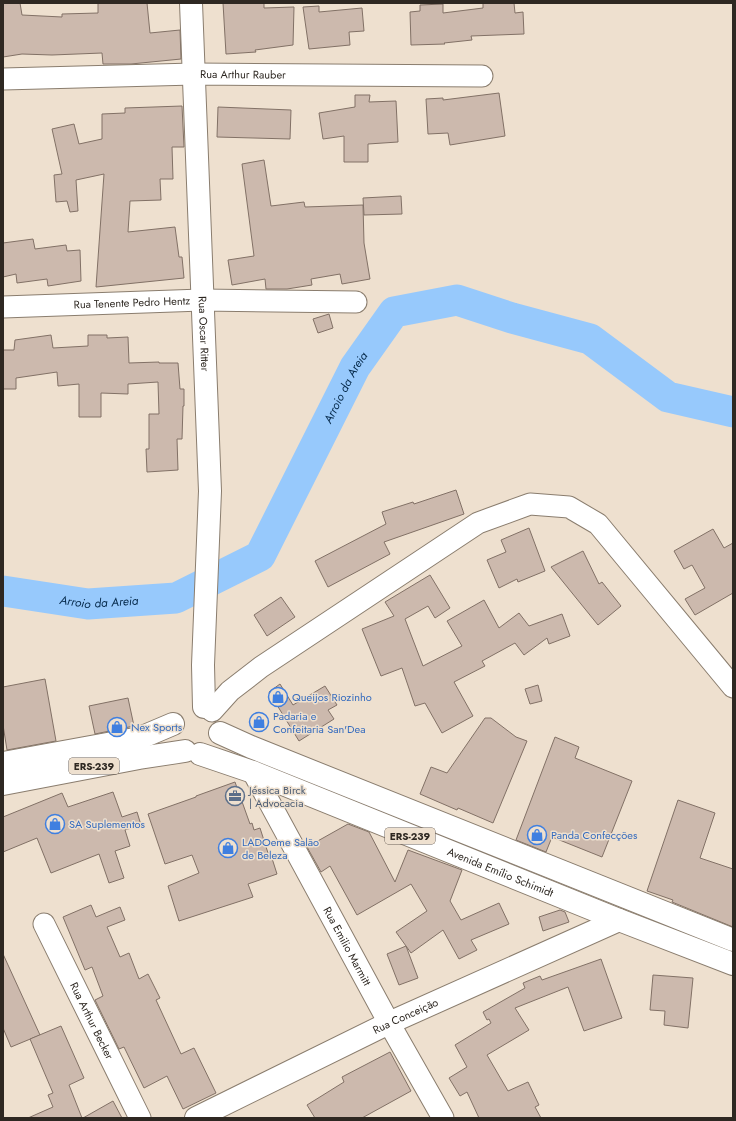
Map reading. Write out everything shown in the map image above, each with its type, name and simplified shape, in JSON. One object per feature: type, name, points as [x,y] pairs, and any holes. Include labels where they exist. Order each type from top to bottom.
[{"type":"main road","name":"Rua Oscar Ritter","points":[[191,3],[210,491],[202,708]]},
{"type":"main road","points":[[202,708],[217,717],[220,725],[220,733],[214,747],[208,752],[193,753],[179,747],[174,740],[172,732],[173,724],[181,711],[202,708]]},
{"type":"main road","name":"ERS-239","points":[[3,763],[140,738],[173,724]]},
{"type":"main road","name":"ERS-239","points":[[220,733],[733,940]]},
{"type":"main road","name":"ERS-239","points":[[3,784],[139,758],[193,753]]},
{"type":"main road","name":"Avenida Emílio Schimidt","points":[[193,753],[253,772],[619,920],[733,964]]},
{"type":"main road","points":[[379,823],[387,801]]},
{"type":"main road","points":[[619,920],[630,898]]},
{"type":"main road","name":"Rua Conceição","points":[[196,1118],[389,1023],[619,920]]},
{"type":"street","name":"Rua Arthur Rauber","points":[[3,79],[194,74],[482,76]]},
{"type":"street","name":"Rua Tenente Pedro Hentz","points":[[3,307],[202,300],[356,302]]},
{"type":"street","points":[[202,708],[230,691],[261,667],[478,523],[530,504],[569,507],[598,524],[733,687]]},
{"type":"street","name":"Rua Emilio Marmitt","points":[[253,772],[389,1023],[444,1118]]},
{"type":"street","name":"Rua Arthur Becker","points":[[44,924],[140,1118]]},
{"type":"building","points":[[3,3],[20,3],[22,15],[62,17],[62,14],[98,13],[98,3],[147,3],[150,33],[180,30],[181,59],[131,64],[103,64],[102,53],[52,55],[22,54],[3,57]]},
{"type":"building","points":[[223,3],[264,3],[264,8],[294,7],[293,45],[255,50],[256,52],[226,54]]},
{"type":"building","points":[[483,3],[514,3],[515,13],[523,12],[524,34],[471,36],[472,40],[444,43],[445,44],[411,45],[410,12],[420,11],[420,5],[443,4],[443,13],[483,8]]},
{"type":"building","points":[[319,6],[319,12],[362,8],[364,31],[349,32],[350,45],[309,49],[303,7]]},
{"type":"building","points":[[499,93],[505,136],[450,145],[448,133],[428,134],[426,99],[443,98],[443,100]]},
{"type":"building","points":[[355,95],[370,95],[369,102],[396,101],[398,142],[368,144],[368,162],[344,162],[344,136],[323,139],[319,113],[355,107]]},
{"type":"building","points":[[182,106],[184,147],[172,147],[173,179],[160,179],[161,200],[130,201],[128,232],[175,227],[179,257],[182,257],[184,278],[96,287],[104,174],[76,180],[78,211],[70,212],[67,201],[56,202],[54,175],[62,174],[52,129],[74,124],[79,144],[102,139],[102,114],[125,113],[125,108]]},
{"type":"building","points":[[218,107],[291,110],[290,139],[217,137]]},
{"type":"building","points":[[264,160],[271,206],[304,202],[305,207],[363,205],[364,243],[370,279],[342,284],[340,274],[311,279],[312,285],[287,289],[266,289],[265,279],[232,285],[228,260],[254,256],[242,164]]},
{"type":"building","points":[[401,196],[402,214],[364,215],[363,198]]},
{"type":"building","points":[[33,239],[35,249],[66,245],[67,251],[80,250],[81,281],[48,286],[47,279],[17,283],[16,274],[3,277],[3,243]]},
{"type":"building","points":[[329,314],[333,328],[318,333],[313,319]]},
{"type":"building","points":[[51,335],[53,348],[88,346],[88,335],[107,335],[107,338],[128,337],[129,363],[178,363],[180,389],[184,389],[184,406],[182,439],[177,439],[178,470],[147,472],[146,449],[149,449],[149,414],[159,414],[158,382],[128,384],[128,394],[101,393],[101,417],[79,417],[79,384],[58,386],[57,372],[16,378],[16,389],[3,389],[3,350],[14,350],[15,340]]},
{"type":"building","points":[[456,490],[464,514],[384,542],[390,554],[328,587],[315,561],[386,524],[382,512],[413,502],[414,504]]},
{"type":"building","points":[[529,528],[545,571],[518,582],[517,579],[499,588],[487,560],[506,552],[501,540]]},
{"type":"building","points":[[713,529],[724,548],[733,543],[733,593],[695,615],[685,599],[705,588],[692,565],[684,569],[674,551]]},
{"type":"building","points":[[583,551],[599,584],[602,582],[621,606],[598,625],[551,567]]},
{"type":"building","points":[[430,575],[450,608],[435,618],[428,606],[405,619],[423,666],[462,646],[447,621],[484,600],[499,628],[519,613],[529,626],[562,614],[570,636],[549,644],[547,638],[524,655],[515,643],[482,661],[485,666],[454,682],[473,716],[442,733],[425,703],[415,706],[402,668],[381,676],[362,629],[394,616],[385,602]]},
{"type":"building","points":[[281,597],[295,617],[267,636],[254,615]]},
{"type":"building","points":[[45,679],[56,741],[7,750],[3,725],[3,687]]},
{"type":"building","points":[[280,684],[293,705],[325,686],[337,705],[328,710],[334,719],[299,741],[269,692]]},
{"type":"building","points":[[538,685],[542,701],[530,704],[525,689]]},
{"type":"building","points":[[128,698],[134,726],[95,734],[89,706]]},
{"type":"building","points":[[485,718],[491,718],[516,737],[527,741],[493,823],[458,808],[457,810],[420,794],[431,767],[447,773]]},
{"type":"building","points":[[555,737],[579,747],[575,758],[632,781],[602,857],[552,837],[546,852],[516,840]]},
{"type":"building","points":[[235,782],[250,824],[252,823],[254,830],[260,828],[277,874],[248,884],[253,897],[179,921],[168,886],[199,873],[192,855],[165,864],[148,814]]},
{"type":"building","points":[[113,792],[122,817],[137,812],[141,825],[125,830],[130,846],[115,851],[124,878],[109,883],[99,854],[51,873],[37,838],[3,852],[3,817],[62,793],[68,807]]},
{"type":"building","points":[[678,800],[715,813],[700,858],[733,869],[733,927],[672,902],[673,900],[647,891]]},
{"type":"building","points":[[348,824],[369,832],[395,882],[408,850],[462,870],[450,901],[461,920],[499,903],[509,924],[471,940],[477,950],[459,959],[443,930],[411,953],[396,932],[427,911],[411,884],[357,915],[330,866],[321,872],[307,847]]},
{"type":"building","points":[[91,905],[96,917],[120,907],[125,920],[107,927],[120,957],[129,953],[139,979],[148,974],[160,998],[156,1000],[181,1054],[194,1048],[216,1093],[183,1109],[167,1076],[144,1088],[124,1047],[119,1049],[95,1000],[103,996],[92,967],[85,970],[63,917]]},
{"type":"building","points":[[560,910],[565,912],[569,922],[543,931],[539,917]]},
{"type":"building","points":[[406,946],[418,978],[399,985],[387,954]]},
{"type":"building","points":[[3,954],[40,1035],[11,1047],[3,1028]]},
{"type":"building","points":[[601,959],[622,1018],[584,1031],[568,987],[515,1008],[529,1030],[487,1055],[508,1091],[528,1082],[539,1105],[535,1107],[541,1118],[479,1118],[467,1092],[460,1096],[449,1078],[467,1067],[455,1045],[491,1023],[489,1019],[487,1020],[483,1012],[525,988],[523,983],[540,976],[542,980]]},
{"type":"building","points":[[653,975],[693,978],[688,1028],[664,1025],[665,1011],[650,1010]]},
{"type":"building","points":[[61,1026],[84,1078],[69,1085],[82,1118],[28,1118],[53,1107],[48,1095],[53,1093],[30,1039]]},
{"type":"building","points":[[390,1052],[411,1091],[362,1118],[315,1118],[307,1105],[344,1082],[342,1077]]},
{"type":"building","points":[[113,1101],[122,1118],[83,1118]]},
{"type":"waterway","name":"Arroio da Areia","points":[[3,591],[88,604],[176,598],[260,556],[355,367],[394,312],[457,300],[512,318],[590,339],[668,397],[733,412]]},
{"type":"place","name":"Queijos Riozinho","points":[[278,697]]},
{"type":"place","name":"Padaria e Confeitaria San'Dea","points":[[259,722]]},
{"type":"place","name":"Nex Sports","points":[[117,727]]},
{"type":"place","name":"Jéssica Birck | Advocacia","points":[[235,796]]},
{"type":"place","name":"SA Suplementos","points":[[55,824]]},
{"type":"place","name":"Panda Confecções","points":[[537,835]]},
{"type":"place","name":"LADOeme Salão de Beleza","points":[[228,848]]}]
